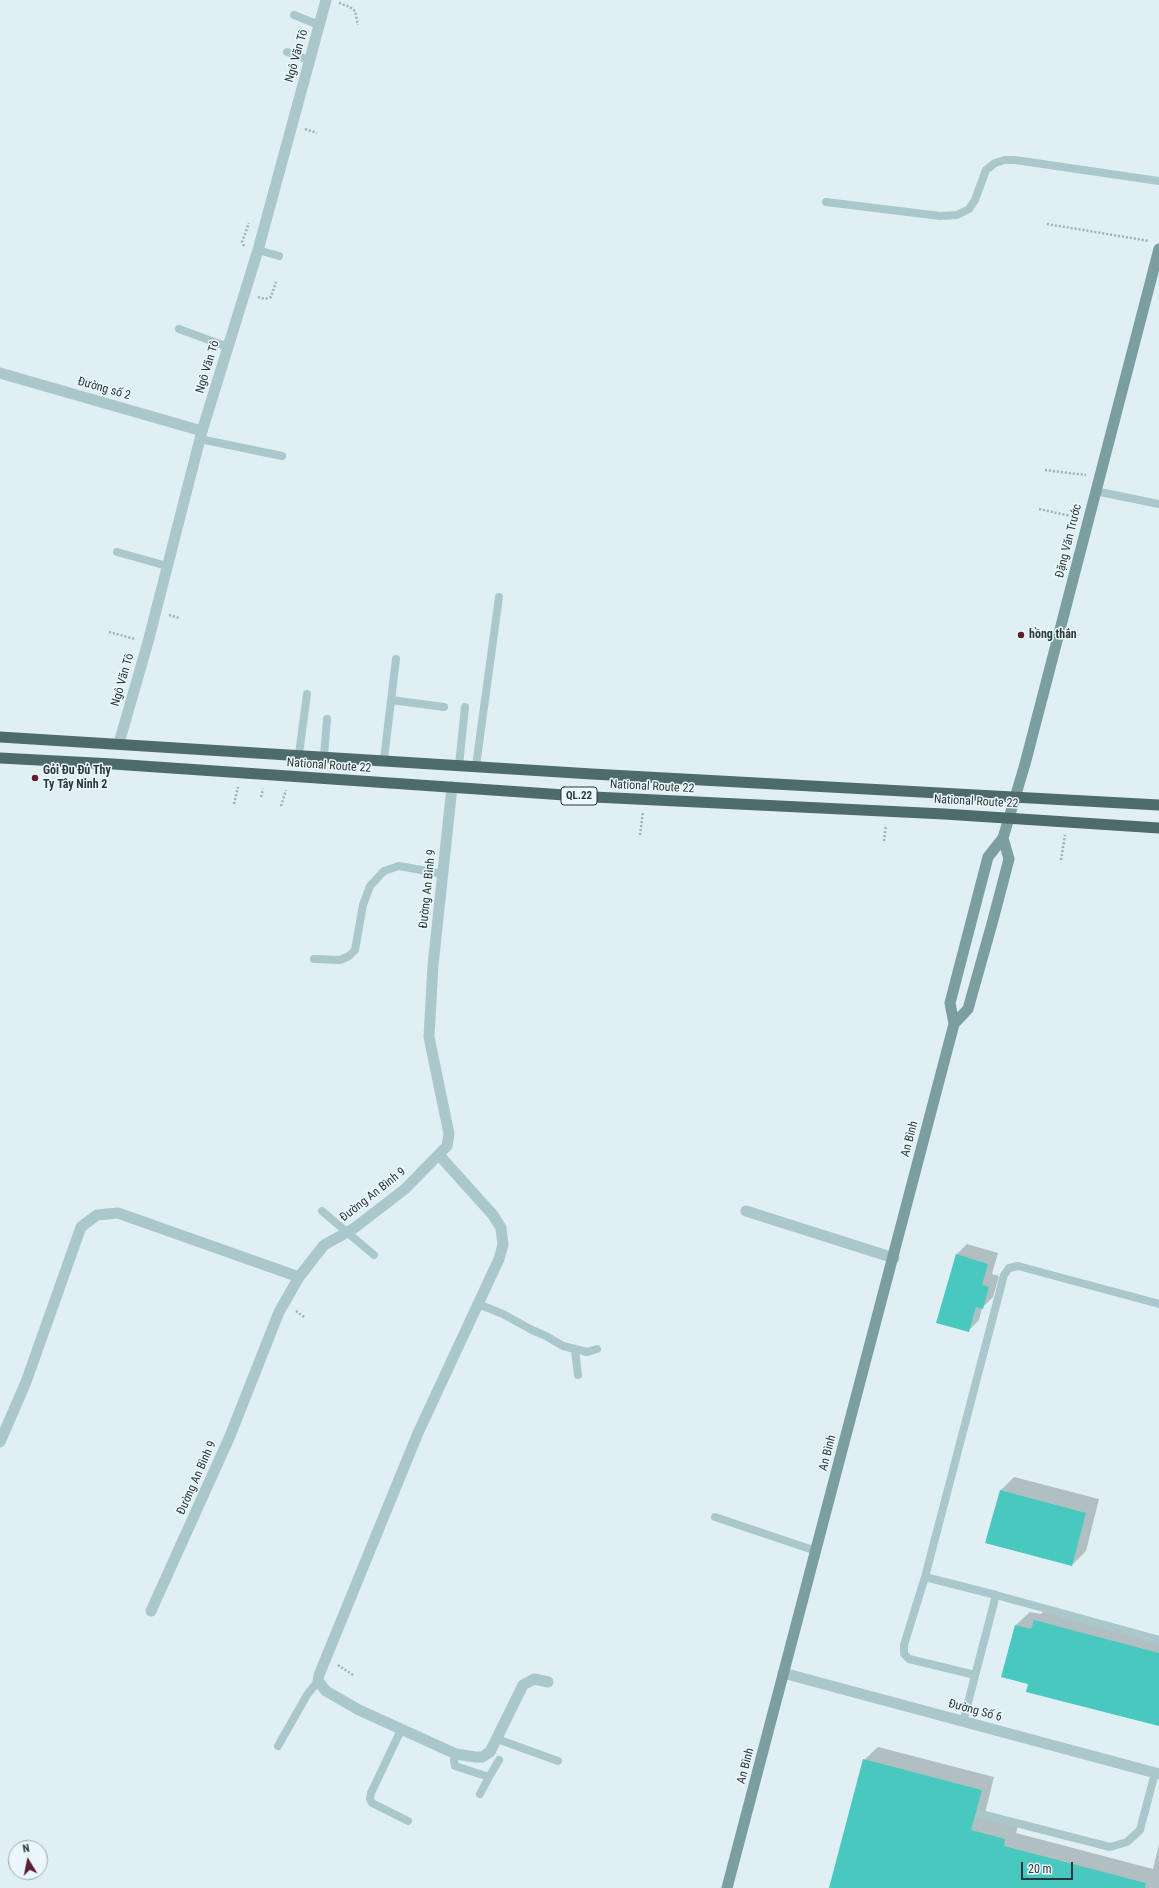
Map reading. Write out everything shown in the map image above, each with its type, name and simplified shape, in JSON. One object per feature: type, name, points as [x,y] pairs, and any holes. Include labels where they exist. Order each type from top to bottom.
[{"type":"highway","name":"National Route 22","points":[[0,737],[1159,805]]},
{"type":"highway","name":"National Route 22","points":[[0,758],[645,800],[1009,817],[1159,828]]},
{"type":"main road","name":"Đặng Văn Trước","points":[[1003,838],[1157,255]]},
{"type":"main road","name":"An Bình","points":[[954,1024],[968,1009],[993,920],[1009,859],[1003,838]]},
{"type":"main road","name":"An Bình","points":[[727,1888],[894,1258],[954,1024],[950,1003],[988,857],[1003,838]]},
{"type":"street","name":"Ngô Văn Tô","points":[[119,743],[148,642],[201,435],[258,250],[326,0]]},
{"type":"street","name":"Đường số 2","points":[[0,373],[201,435]]},
{"type":"street","name":"Đường An Bình 9","points":[[151,1610],[230,1436],[279,1312],[299,1277],[324,1245],[347,1232],[406,1189],[447,1146],[449,1134],[429,1037],[433,965],[452,787]]},
{"type":"street","points":[[439,1155],[493,1215],[501,1228],[503,1245],[499,1259],[418,1433],[319,1675],[318,1681],[326,1691],[401,1730],[456,1754],[482,1757],[490,1752],[523,1685],[534,1679],[548,1682]]},
{"type":"street","points":[[746,1211],[894,1258]]},
{"type":"street","points":[[0,1442],[26,1382],[81,1227],[96,1215],[118,1213],[299,1277]]},
{"type":"street","name":"Đường Số 6","points":[[784,1673],[1157,1774]]},
{"type":"lane","points":[[294,15],[319,25]]},
{"type":"lane","points":[[287,52],[309,60]]},
{"type":"lane","points":[[826,202],[940,216],[957,215],[969,209],[975,200],[986,170],[995,163],[1010,160],[1159,181]]},
{"type":"lane","points":[[258,250],[279,256]]},
{"type":"lane","points":[[179,329],[228,347]]},
{"type":"lane","points":[[201,435],[282,456]]},
{"type":"lane","points":[[1095,491],[1159,504]]},
{"type":"lane","points":[[117,552],[167,566]]},
{"type":"lane","points":[[476,766],[499,597]]},
{"type":"lane","points":[[384,759],[396,659]]},
{"type":"lane","points":[[299,754],[307,694]]},
{"type":"lane","points":[[391,700],[444,707]]},
{"type":"lane","points":[[458,765],[465,707]]},
{"type":"lane","points":[[324,756],[326,719]]},
{"type":"lane","points":[[314,959],[340,960],[349,956],[355,950],[363,905],[370,886],[384,871],[399,866],[443,874]]},
{"type":"lane","points":[[322,1211],[374,1255]]},
{"type":"lane","points":[[975,1676],[909,1659],[904,1654],[904,1645],[925,1577],[1004,1275],[1009,1268],[1018,1266],[1159,1304]]},
{"type":"lane","points":[[478,1304],[503,1314],[562,1346],[587,1352],[596,1349]]},
{"type":"lane","points":[[574,1350],[578,1376]]},
{"type":"lane","points":[[715,1517],[816,1551]]},
{"type":"lane","points":[[925,1577],[1159,1640]]},
{"type":"lane","points":[[963,1722],[996,1595]]},
{"type":"lane","points":[[278,1746],[307,1695],[318,1681]]},
{"type":"lane","points":[[401,1730],[371,1793],[370,1799],[372,1803],[408,1822]]},
{"type":"lane","points":[[497,1739],[558,1761]]},
{"type":"lane","points":[[456,1754],[454,1764],[456,1766],[489,1777]]},
{"type":"lane","points":[[480,1794],[499,1760]]},
{"type":"lane","points":[[981,1814],[1110,1847],[1127,1842],[1140,1830],[1157,1774]]},
{"type":"path","points":[[337,2],[350,7],[355,11],[358,26]]},
{"type":"path","points":[[1047,224],[1157,255]]},
{"type":"path","points":[[245,292],[268,299],[271,297],[276,282]]},
{"type":"path","points":[[1045,470],[1099,477]]},
{"type":"path","points":[[1039,509],[1088,520]]},
{"type":"path","points":[[109,632],[148,642]]},
{"type":"path","points":[[234,804],[242,773]]},
{"type":"path","points":[[640,835],[645,800]]},
{"type":"path","points":[[1061,860],[1068,821]]},
{"type":"building","points":[[956,1254],[988,1264],[982,1285],[989,1287],[983,1309],[976,1307],[969,1332],[936,1323]]},
{"type":"building","points":[[1000,1490],[1086,1513],[1072,1566],[985,1543]]},
{"type":"building","points":[[1034,1620],[1159,1653],[1159,1726],[1026,1692],[1028,1684],[1001,1677],[1015,1625],[1031,1629]]},
{"type":"building","points":[[863,1759],[982,1790],[971,1830],[1005,1839],[1004,1846],[1146,1883],[1145,1888],[829,1888]]},
{"type":"place","name":"hồng thắn","points":[[1021,635]]},
{"type":"place","name":"Gỏi Đu Đủ Thy Ty Tây Ninh 2","points":[[35,778]]}]
